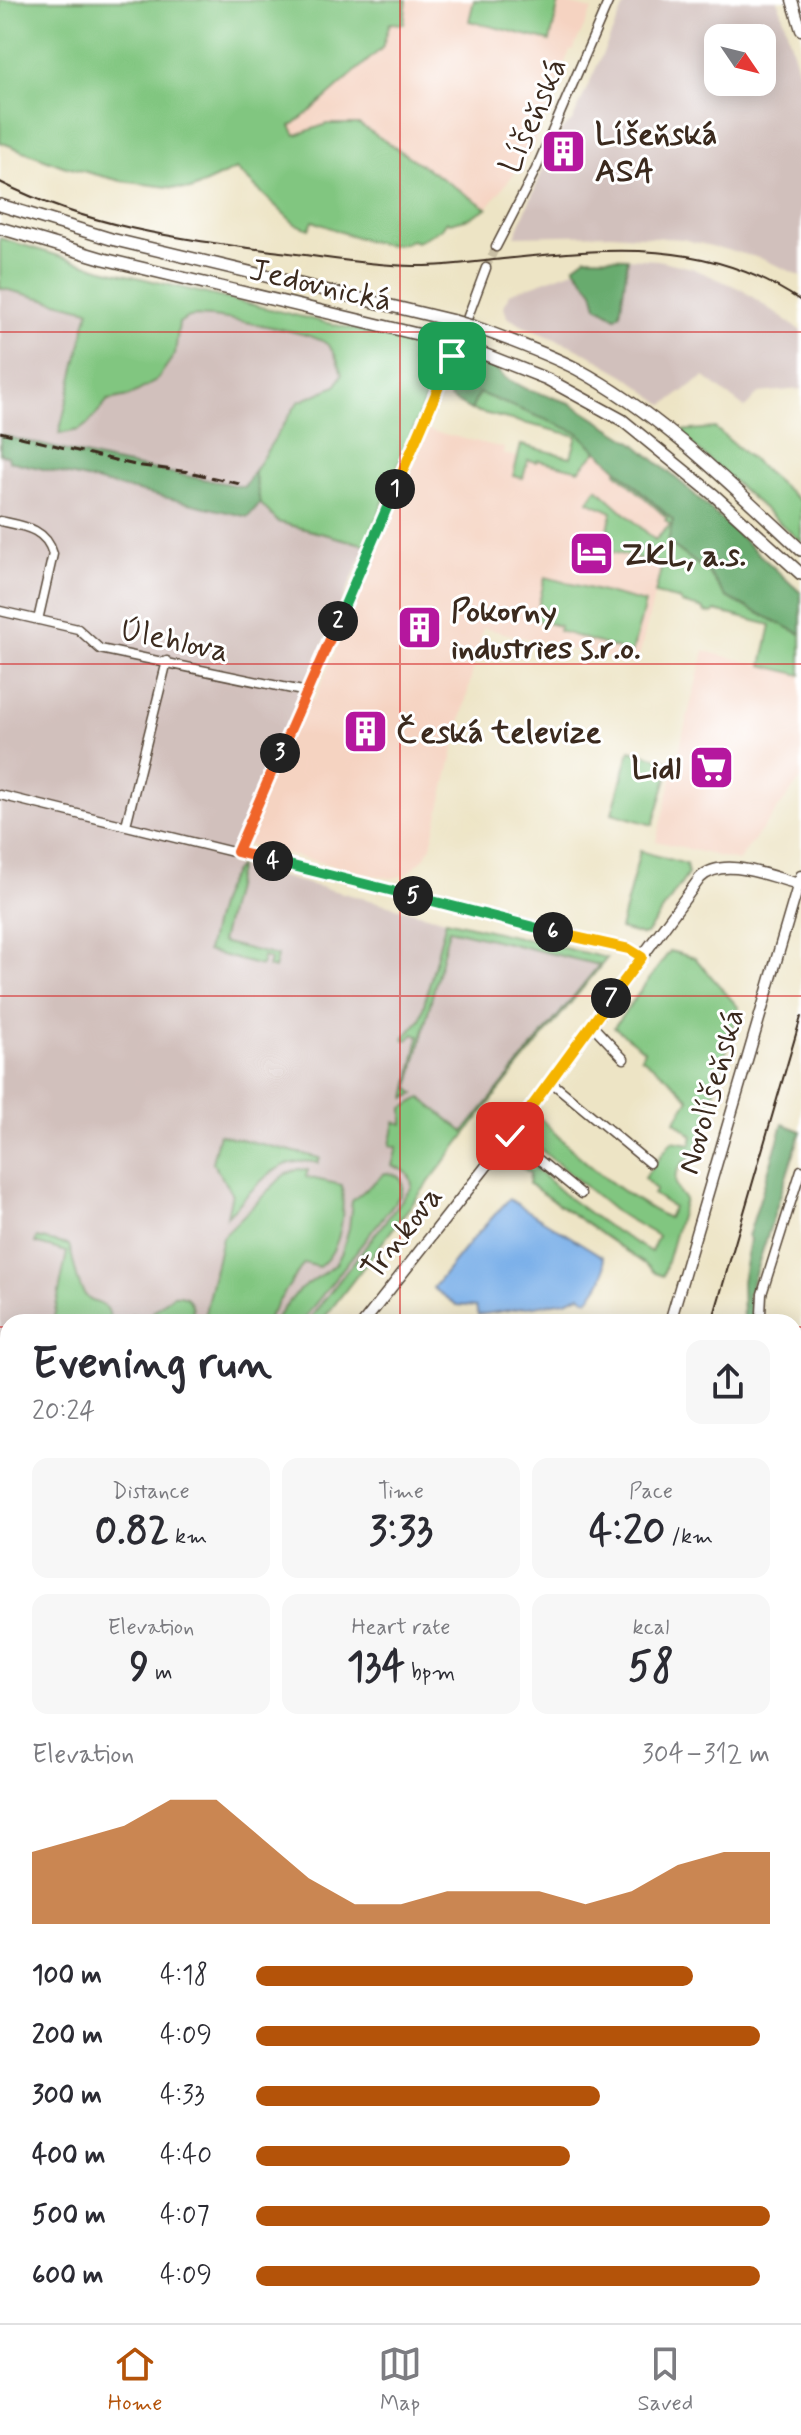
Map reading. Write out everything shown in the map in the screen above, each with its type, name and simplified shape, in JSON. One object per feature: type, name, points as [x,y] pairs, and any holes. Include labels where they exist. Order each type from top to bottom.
[{"type":"main road","name":"Jedovnická","points":[[0,205],[111,239],[471,323],[534,349],[578,370],[632,405],[706,461],[801,550]]},
{"type":"main road","name":"Jedovnická","points":[[0,228],[104,259],[446,341],[547,379],[622,420],[714,495],[801,574]]},
{"type":"street","name":"Líšeňská","points":[[496,247],[536,169],[609,0]]},
{"type":"street","points":[[792,0],[801,30]]},
{"type":"street","points":[[471,323],[486,268]]},
{"type":"street","points":[[237,852],[452,356]]},
{"type":"street","points":[[0,521],[34,529],[50,543],[53,554],[38,620]]},
{"type":"street","name":"Úlehlova","points":[[0,611],[78,629],[100,649],[307,692]]},
{"type":"street","points":[[126,825],[167,661]]},
{"type":"street","points":[[0,795],[629,949],[642,957]]},
{"type":"street","name":"Trnkova","points":[[370,1314],[510,1136],[697,881],[713,868],[727,867],[800,880]]},
{"type":"street","name":"Novolíšeňská","points":[[672,1314],[800,880]]},
{"type":"street","points":[[591,1024],[624,1059]]},
{"type":"street","points":[[550,1081],[649,1163]]},
{"type":"street","points":[[510,1136],[581,1194]]},
{"type":"street","points":[[761,1314],[762,1294],[801,1170]]},
{"type":"shaded area","points":[[407,0],[550,0],[592,10],[573,50],[570,50],[530,153],[487,208],[359,124],[327,124],[296,135],[291,125],[382,48],[390,23],[404,24]]},
{"type":"shaded area","points":[[627,0],[778,0],[801,78],[801,276],[760,258],[682,239],[611,234],[515,236],[549,155],[559,141],[560,131],[572,121]]},
{"type":"shaded area","points":[[0,241],[95,269],[415,346],[411,363],[431,386],[365,549],[228,863],[607,958],[500,1090],[327,1314],[0,1314]]},
{"type":"shaded area","points":[[628,258],[658,260],[692,268],[741,289],[801,331],[801,389],[759,393],[745,408],[704,377],[664,405],[626,376],[577,348],[507,317],[504,306],[509,294],[576,269],[593,291],[597,306],[620,314]]},
{"type":"shaded area","points":[[427,430],[504,448],[503,454],[578,470],[586,440],[673,520],[637,665],[483,628],[431,846],[424,858],[407,874],[394,878],[380,877],[227,842],[189,671],[314,700]]},
{"type":"shaded area","points":[[704,651],[801,675],[801,779],[738,861],[656,841]]},
{"type":"green space","points":[[0,0],[407,0],[404,24],[390,23],[382,48],[291,126],[296,135],[327,124],[359,124],[487,208],[469,218],[447,221],[442,228],[417,242],[411,240],[389,245],[348,235],[313,221],[309,229],[295,224],[236,169],[191,190],[121,181],[63,166],[0,142]]},
{"type":"green space","points":[[474,0],[559,2],[550,41],[469,21]]},
{"type":"green space","points":[[0,238],[99,268],[415,344],[411,363],[431,386],[366,545],[278,522],[260,503],[254,471],[298,402],[336,386],[342,374],[336,356],[328,345],[299,333],[257,324],[189,317],[179,323],[175,354],[156,381],[129,396],[108,400],[79,430],[59,434],[89,310],[0,288]]},
{"type":"green space","points":[[586,257],[628,258],[620,314],[616,317],[597,306],[593,291],[574,266]]},
{"type":"green space","points":[[458,357],[496,369],[505,378],[526,389],[570,403],[634,443],[801,593],[801,634],[726,597],[709,573],[668,542],[673,520],[577,432],[479,393],[471,410],[450,398],[451,375]]},
{"type":"green space","points":[[479,393],[577,432],[597,451],[579,470],[528,460],[523,478],[513,476],[521,445],[571,457],[577,436],[471,410]]},
{"type":"green space","points":[[715,428],[801,502],[801,542],[677,431]]},
{"type":"green space","points":[[0,435],[109,461],[244,487],[254,471],[260,503],[248,517],[9,461],[8,456],[0,454]]},
{"type":"green space","points":[[618,470],[673,520],[668,542],[709,573],[726,597],[801,634],[801,675],[762,665],[771,625],[715,611],[713,614],[704,612],[704,609],[681,603],[681,600],[655,594],[662,564],[603,550],[612,512],[588,501],[597,488],[655,540],[670,525],[665,520],[667,518],[616,472]]},
{"type":"green space","points":[[545,577],[645,603],[632,653],[559,631],[560,626],[535,620]]},
{"type":"green space","points":[[630,750],[672,762],[653,825],[612,813]]},
{"type":"green space","points":[[640,851],[686,864],[688,874],[646,934],[642,935],[620,929]]},
{"type":"green space","points":[[239,866],[221,942],[277,956],[274,969],[268,967],[270,959],[263,957],[261,966],[207,951],[222,895]]},
{"type":"green space","points":[[446,920],[607,958],[500,1090],[327,1314],[313,1314],[412,1187],[406,1173],[392,1166],[397,1147],[390,1145],[395,1122],[403,1124],[403,1108],[421,1098],[464,1132],[599,965],[449,929],[409,1088],[415,1094],[406,1098],[419,1036],[414,1034],[408,1040],[403,1039],[420,1020]]},
{"type":"green space","points":[[670,951],[695,958],[739,1008],[696,1155],[683,1163],[676,1174],[676,1186],[685,1199],[663,1276],[529,1184],[530,1173],[503,1154],[511,1148],[515,1150],[567,1197],[651,1252],[658,1236],[616,1212],[527,1138],[540,1118],[600,1174],[668,1218],[673,1207],[653,1194],[656,1190],[644,1178],[672,1141],[691,1144],[693,1136],[675,1121],[689,1099],[641,1057],[644,1050],[614,1027]]},
{"type":"green space","points":[[783,1124],[801,1131],[748,1296],[751,1314],[743,1314],[742,1281],[748,1237]]},
{"type":"green space","points":[[219,1134],[320,1158],[318,1163],[303,1162],[278,1169],[257,1185],[227,1216],[232,1193],[212,1162]]},
{"type":"green space","points":[[299,1169],[308,1170],[306,1177],[342,1185],[342,1218],[333,1250],[319,1267],[304,1263],[270,1314],[205,1314],[222,1237],[284,1175]]},
{"type":"green space","points":[[385,1173],[400,1178],[403,1185],[401,1194],[307,1314],[279,1314],[298,1291],[335,1265],[349,1228],[352,1201]]},
{"type":"green space","points":[[37,1238],[69,1245],[83,1291],[90,1300],[105,1307],[109,1314],[55,1314],[67,1252],[35,1243]]},
{"type":"green space","points":[[173,1295],[188,1298],[193,1311],[193,1314],[151,1314]]},
{"type":"water","points":[[509,1199],[603,1257],[604,1275],[588,1300],[580,1295],[566,1301],[478,1314],[476,1307],[457,1305],[433,1288]]},
{"type":"tunnel","points":[[486,268],[496,247]]},
{"type":"tunnel","points":[[452,356],[467,319]]},
{"type":"tram line","points":[[0,182],[34,198],[102,221],[207,242],[413,266],[582,252],[657,252],[730,266],[766,281],[801,301]]},
{"type":"tram line","points":[[714,1314],[801,1017]]},
{"type":"railway","points":[[0,432],[135,465],[189,472],[244,485]]},
{"type":"place","name":"Líšeňská ASA","points":[[564,151]]},
{"type":"place","name":"ZKL, a.s.","points":[[591,554]]},
{"type":"place","name":"Pokorny industries s.r.o.","points":[[420,628]]},
{"type":"place","name":"Česká televize","points":[[365,731]]},
{"type":"place","name":"Lidl","points":[[712,767]]},
{"type":"route","points":[[452,356],[237,852],[513,923],[629,949],[642,957],[510,1136]]}]
